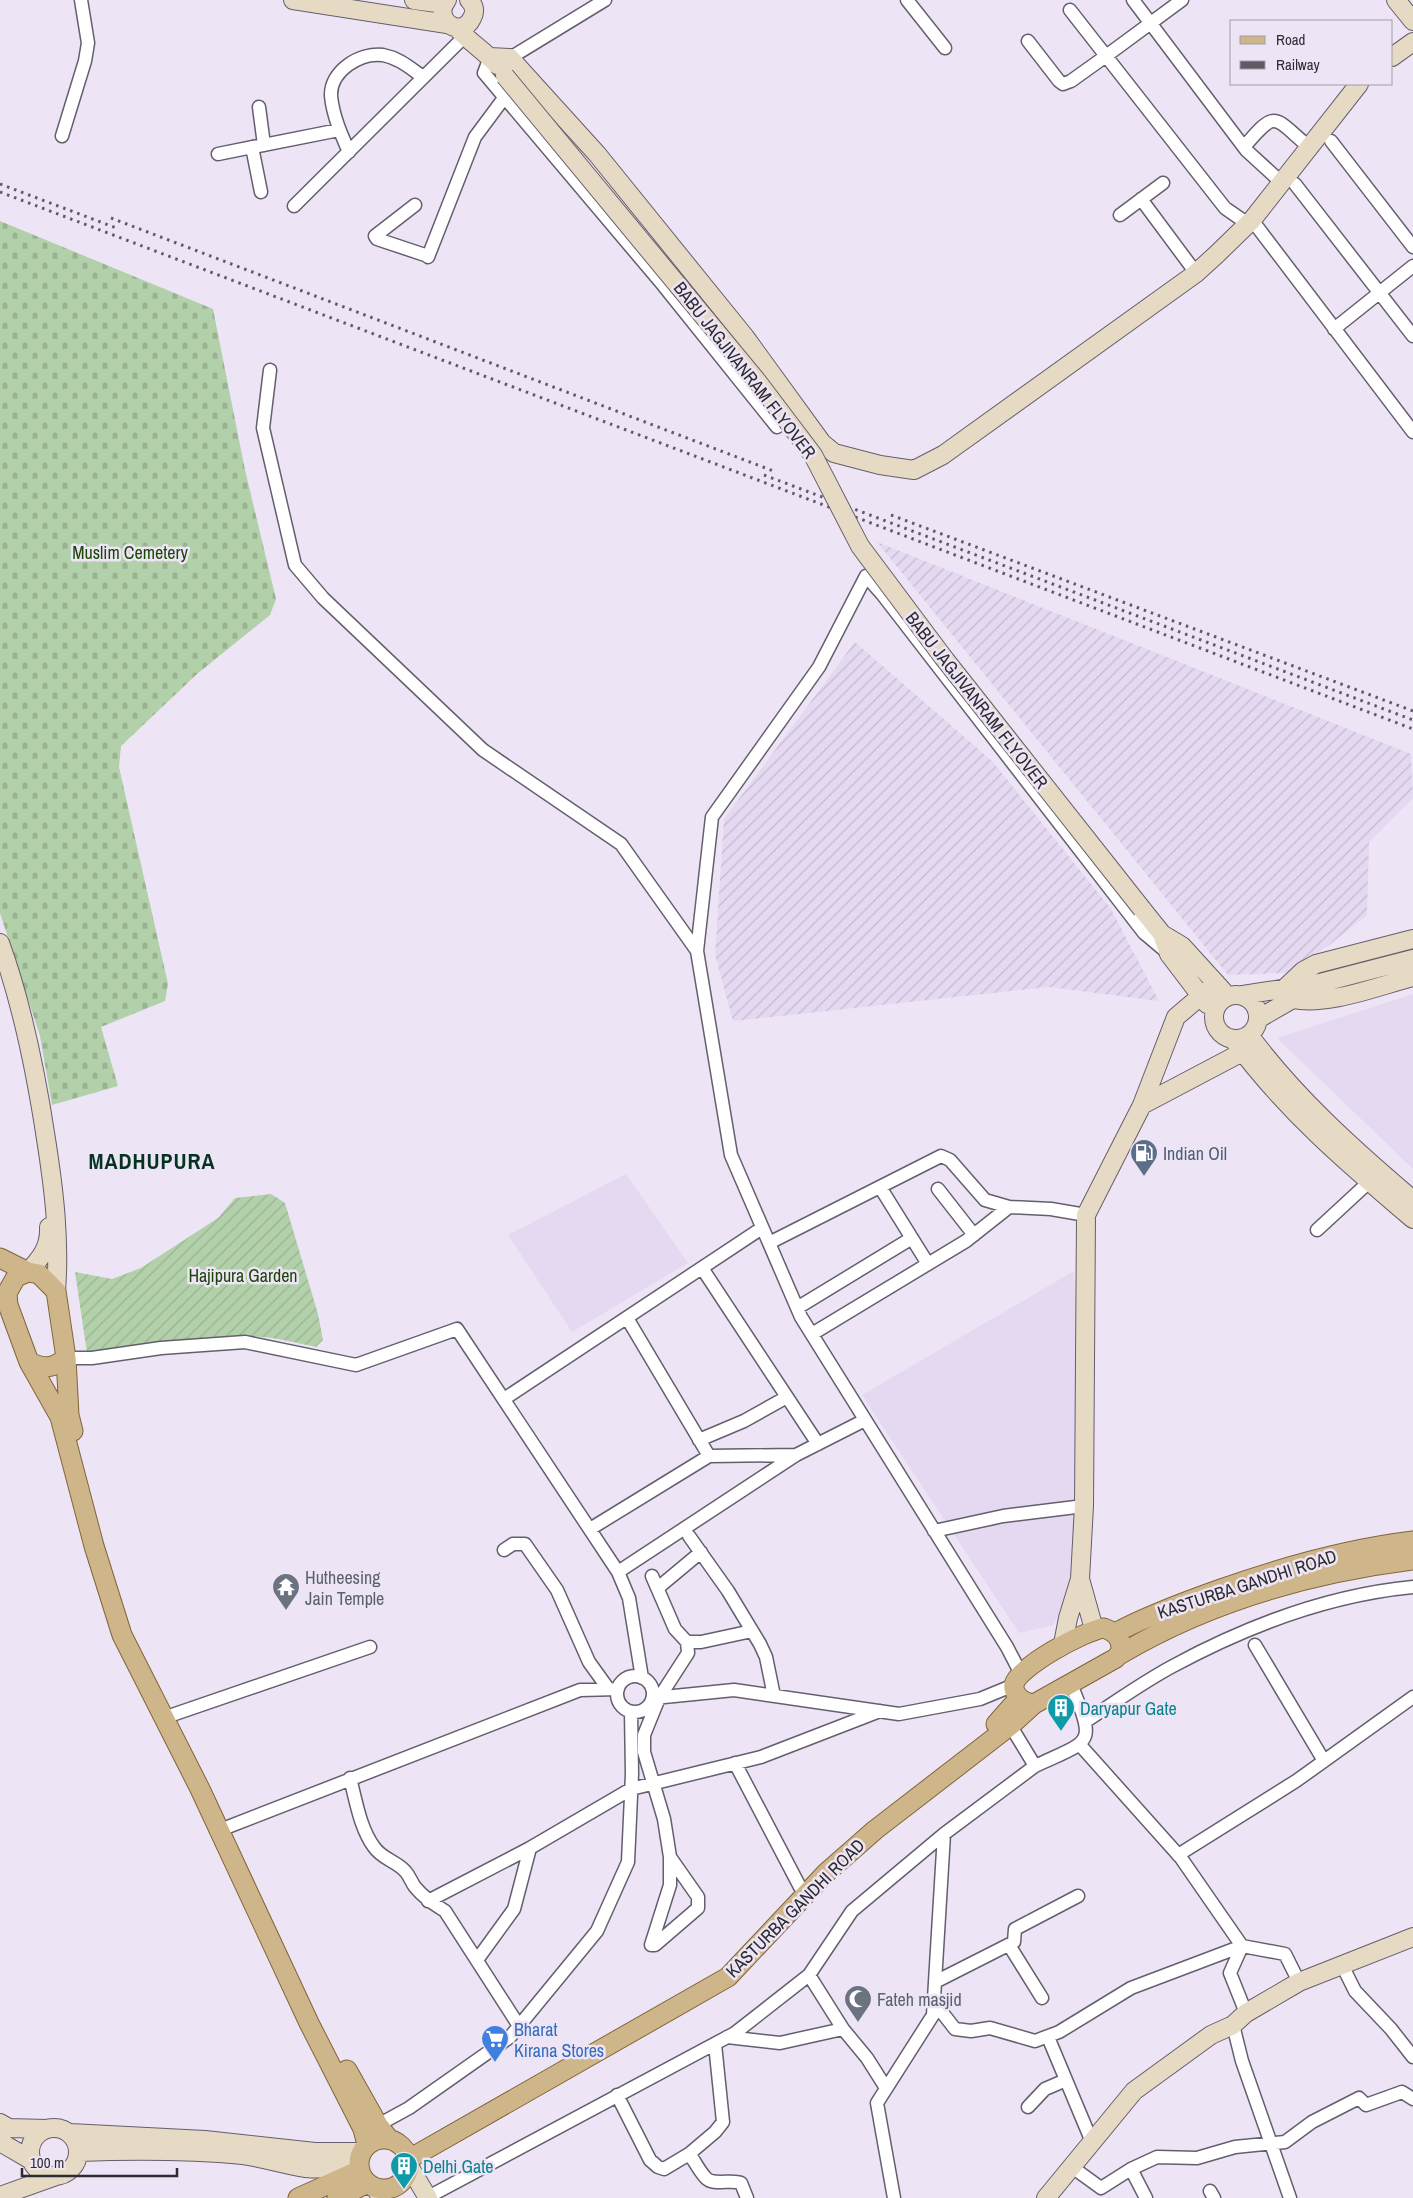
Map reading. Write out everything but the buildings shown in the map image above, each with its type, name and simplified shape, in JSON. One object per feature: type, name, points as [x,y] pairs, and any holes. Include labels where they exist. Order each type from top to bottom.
[{"type":"main road","points":[[293,0],[467,17]]},
{"type":"main road","points":[[414,0],[446,2]]},
{"type":"main road","points":[[1396,0],[1413,21]]},
{"type":"main road","name":"BABU JAGJIVANRAM FLYOVER","points":[[446,2],[442,14],[467,17],[476,27],[488,54],[505,76],[758,381],[813,455],[860,546],[943,657],[1162,934]]},
{"type":"main road","points":[[1393,56],[1413,42]]},
{"type":"main road","points":[[488,54],[510,58],[597,154],[745,337],[822,442],[834,453],[880,466],[914,470],[943,455],[1196,272],[1250,222],[1288,183],[1309,148],[1359,85]]},
{"type":"main road","points":[[1162,934],[1169,954],[1214,1012],[1216,1027],[1220,1033],[1245,1043],[1322,1120],[1413,1200]]},
{"type":"main road","points":[[1142,1105],[1245,1043],[1257,1026],[1258,1019],[1255,1004],[1229,991],[1182,946],[1162,934]]},
{"type":"main road","points":[[1289,994],[1303,971],[1316,964],[1413,938]]},
{"type":"main road","points":[[0,943],[15,984],[37,1078],[56,1203],[58,1244],[56,1291],[66,1358],[69,1415],[130,1632],[318,2019],[428,2197]]},
{"type":"main road","points":[[1258,1019],[1289,994],[1320,983],[1413,959]]},
{"type":"main road","points":[[0,965],[8,986],[30,1080],[47,1197],[49,1241],[38,1260],[28,1272],[16,1277],[4,1299],[29,1362],[60,1417],[94,1546],[122,1635],[224,1828],[309,2023],[363,2129],[368,2171]]},
{"type":"main road","points":[[1063,1644],[1068,1618],[1080,1579],[1084,1506],[1086,1214],[1142,1105],[1176,1016],[1201,995],[1229,991],[1289,994],[1307,1002],[1413,977]]},
{"type":"main road","points":[[1214,1012],[1221,999],[1229,991]]},
{"type":"main road","points":[[1245,1043],[1277,1094],[1307,1126],[1413,1219]]},
{"type":"main road","points":[[0,1258],[28,1272],[39,1274],[56,1291]]},
{"type":"main road","points":[[29,1362],[44,1368],[55,1366],[66,1358]]},
{"type":"main road","name":"KASTURBA GANDHI ROAD","points":[[1114,1633],[1151,1614],[1254,1578],[1331,1555],[1413,1541]]},
{"type":"main road","name":"KASTURBA GANDHI ROAD","points":[[1071,1684],[1157,1632],[1234,1602],[1329,1575],[1413,1560]]},
{"type":"main road","points":[[1080,1579],[1094,1629]]},
{"type":"main road","points":[[1022,1690],[1063,1644],[1094,1629],[1104,1628],[1114,1633],[1121,1644],[1119,1655]]},
{"type":"main road","points":[[1022,1690],[1071,1684]]},
{"type":"main road","name":"KASTURBA GANDHI ROAD","points":[[398,2147],[728,1977],[826,1873],[1008,1720],[1022,1690]]},
{"type":"main road","name":"KASTURBA GANDHI ROAD","points":[[398,2147],[432,2133],[722,1968],[800,1886],[868,1822],[1008,1720]]},
{"type":"main road","points":[[1046,2198],[1134,2091],[1211,2035],[1299,1982],[1413,1937]]},
{"type":"main road","points":[[0,2122],[9,2128],[61,2128],[77,2142],[79,2152],[75,2165],[70,2171],[0,2196]]},
{"type":"main road","points":[[0,2188],[12,2183],[32,2162],[31,2145],[34,2138],[47,2129]]},
{"type":"main road","points":[[70,2134],[206,2140],[315,2152],[368,2171],[382,2188],[397,2185],[403,2180],[398,2147]]},
{"type":"main road","points":[[338,2198],[368,2171],[374,2141],[398,2147]]},
{"type":"main road","points":[[0,2142],[32,2162],[43,2173],[56,2176]]},
{"type":"main road","points":[[79,2152],[155,2150],[202,2152],[258,2157],[308,2168],[368,2171]]},
{"type":"main road","points":[[298,2198],[368,2171]]},
{"type":"street","points":[[62,136],[85,61],[88,43],[81,0]]},
{"type":"street","points":[[510,58],[605,0]]},
{"type":"street","points":[[907,0],[944,48]]},
{"type":"street","points":[[1133,0],[1244,147],[1260,165],[1288,183],[1413,336]]},
{"type":"street","points":[[1028,41],[1063,84],[1071,81],[1182,0]]},
{"type":"street","points":[[1070,10],[1225,208],[1250,222],[1413,432]]},
{"type":"street","points":[[294,206],[423,78],[467,17]]},
{"type":"street","points":[[488,54],[484,73],[664,285],[777,427]]},
{"type":"street","points":[[349,152],[339,130],[331,94],[339,72],[359,58],[381,55],[399,60],[423,78]]},
{"type":"street","points":[[415,204],[375,236],[377,239],[428,256],[475,137],[504,98]]},
{"type":"street","points":[[259,107],[258,146],[261,192]]},
{"type":"street","points":[[1244,147],[1264,124],[1270,120],[1278,120],[1309,148]]},
{"type":"street","points":[[218,154],[339,130]]},
{"type":"street","points":[[1330,141],[1413,247]]},
{"type":"street","points":[[1120,215],[1163,183]]},
{"type":"street","points":[[1141,199],[1196,272]]},
{"type":"street","points":[[1334,329],[1413,266]]},
{"type":"street","points":[[270,370],[263,428],[295,565],[323,598],[483,750],[621,844],[697,951]]},
{"type":"street","points":[[655,1698],[734,1690],[899,1714],[1022,1690],[1007,1647],[796,1308],[731,1155],[697,951],[712,817],[819,667],[866,576],[882,594],[1144,933],[1169,954]]},
{"type":"street","points":[[769,1243],[941,1156],[950,1160],[985,1200],[1009,1207],[1051,1209],[1086,1214]]},
{"type":"street","points":[[1317,1230],[1369,1182]]},
{"type":"street","points":[[880,1187],[928,1264]]},
{"type":"street","points":[[938,1189],[974,1235]]},
{"type":"street","points":[[812,1334],[974,1235],[1009,1207]]},
{"type":"street","points":[[504,1399],[762,1228]]},
{"type":"street","points":[[796,1308],[912,1238]]},
{"type":"street","points":[[702,1268],[818,1444]]},
{"type":"street","points":[[627,1318],[709,1456]]},
{"type":"street","points":[[66,1358],[92,1358],[161,1348],[245,1342],[356,1365],[457,1329],[618,1572],[629,1598],[642,1678],[651,1687],[655,1698],[644,1735],[644,1752],[664,1819],[670,1857],[670,1884],[650,1941],[651,1945],[655,1945],[698,1908],[698,1897],[670,1857]]},
{"type":"street","points":[[699,1440],[744,1421],[787,1397]]},
{"type":"street","points":[[618,1572],[796,1455],[865,1420]]},
{"type":"street","points":[[590,1529],[709,1456],[796,1455]]},
{"type":"street","points":[[934,1531],[1003,1516],[1084,1506]]},
{"type":"street","points":[[689,1536],[728,1591],[766,1657],[774,1696]]},
{"type":"street","points":[[504,1550],[513,1544],[525,1544],[557,1590],[589,1662],[612,1688],[625,1710],[631,1712],[642,1710],[655,1698],[688,1653],[687,1642],[675,1629],[656,1581],[700,1552]]},
{"type":"street","points":[[1086,1721],[1172,1666],[1249,1630],[1349,1596],[1413,1587]]},
{"type":"street","points":[[687,1642],[701,1642],[752,1631]]},
{"type":"street","points":[[1255,1646],[1324,1760]]},
{"type":"street","points":[[172,1716],[370,1647]]},
{"type":"street","points":[[224,1828],[580,1690],[612,1688],[625,1679],[631,1677],[642,1678]]},
{"type":"street","points":[[428,2197],[727,2038],[809,1976],[852,1911],[944,1834],[1035,1766],[1080,1745],[1086,1738],[1086,1721],[1071,1684]]},
{"type":"street","points":[[1178,1855],[1296,1782],[1413,1696]]},
{"type":"street","points":[[428,1901],[530,1848],[631,1790],[761,1757],[880,1711]]},
{"type":"street","points":[[398,2147],[416,2103],[510,2037],[597,1932],[628,1862],[631,1790],[631,1712]]},
{"type":"street","points":[[1008,1720],[1035,1766]]},
{"type":"street","points":[[1080,1745],[1178,1855],[1242,1946]]},
{"type":"street","points":[[735,1764],[800,1886]]},
{"type":"street","points":[[350,1778],[360,1817],[374,1848],[386,1859],[399,1865],[428,1901],[445,1912],[519,2026]]},
{"type":"street","points":[[894,2198],[878,2102],[933,2015],[944,1834]]},
{"type":"street","points":[[477,1960],[514,1910],[530,1848]]},
{"type":"street","points":[[935,1982],[1014,1942],[1015,1929],[1078,1896]]},
{"type":"street","points":[[1008,1945],[1042,1998]]},
{"type":"street","points":[[1242,1946],[1230,1973],[1240,2019],[1242,2061],[1290,2198]]},
{"type":"street","points":[[934,2002],[956,2029],[970,2031],[990,2028],[1035,2042],[1048,2037],[1131,1988],[1242,1946],[1285,1954],[1299,1982]]},
{"type":"street","points":[[1342,1964],[1355,1991],[1391,2028],[1413,2057]]},
{"type":"street","points":[[809,1976],[843,2029],[867,2058],[886,2088]]},
{"type":"street","points":[[727,2038],[780,2043],[843,2029]]},
{"type":"street","points":[[1048,2037],[1092,2142]]},
{"type":"street","points":[[617,2095],[650,2160],[658,2167],[664,2169],[689,2154],[715,2132],[723,2122],[715,2044]]},
{"type":"street","points":[[1028,2107],[1045,2088],[1066,2080]]},
{"type":"street","points":[[1072,2167],[1101,2188],[1131,2169],[1157,2157],[1197,2158],[1235,2147],[1285,2142],[1312,2122],[1358,2098],[1366,2105],[1402,2092],[1413,2099]]},
{"type":"street","points":[[689,2154],[710,2181],[733,2180],[741,2183],[748,2198]]},
{"type":"street","points":[[1131,2169],[1146,2198]]},
{"type":"shaded area","points":[[877,542],[1411,754],[1413,798],[1369,842],[1367,915],[1328,946],[1286,973],[1228,975]]},
{"type":"shaded area","points":[[855,642],[992,761],[1111,909],[1159,1001],[1049,987],[733,1021],[715,955],[724,819]]},
{"type":"shaded area","points":[[1413,994],[1413,1169],[1277,1038]]},
{"type":"shaded area","points":[[626,1174],[688,1263],[572,1332],[508,1235]]},
{"type":"shaded area","points":[[1074,1271],[1079,1358],[1077,1565],[1054,1625],[1019,1633],[862,1395]]},
{"type":"green space","name":"Muslim Cemetery","points":[[0,221],[213,309],[245,470],[276,599],[270,615],[197,674],[121,746],[119,767],[168,984],[165,1001],[101,1027],[118,1086],[52,1105],[40,1036],[0,913]]},
{"type":"green space","name":"Hajipura Garden","points":[[271,1194],[285,1203],[318,1314],[323,1340],[316,1347],[263,1337],[224,1336],[87,1353],[75,1272],[112,1279],[141,1268],[218,1218],[235,1198]]},
{"type":"railway","points":[[0,184],[119,229]]},
{"type":"railway","points":[[0,192],[1413,729]]},
{"type":"railway","points":[[111,218],[776,472]]},
{"type":"railway","points":[[764,475],[1413,720]]},
{"type":"railway","points":[[891,515],[1413,711]]},
{"type":"place","name":"Indian Oil","points":[[1144,1177]]},
{"type":"place","name":"Hutheesing Jain Temple","points":[[286,1611]]},
{"type":"place","name":"Daryapur Gate","points":[[1061,1732]]},
{"type":"place","name":"Fateh masjid","points":[[858,2023]]},
{"type":"place","name":"Bharat Kirana Stores","points":[[495,2063]]},
{"type":"place","name":"Delhi Gate","points":[[404,2190]]},
{"type":"district","name":"MADHUPURA","points":[[152,1161]]}]
